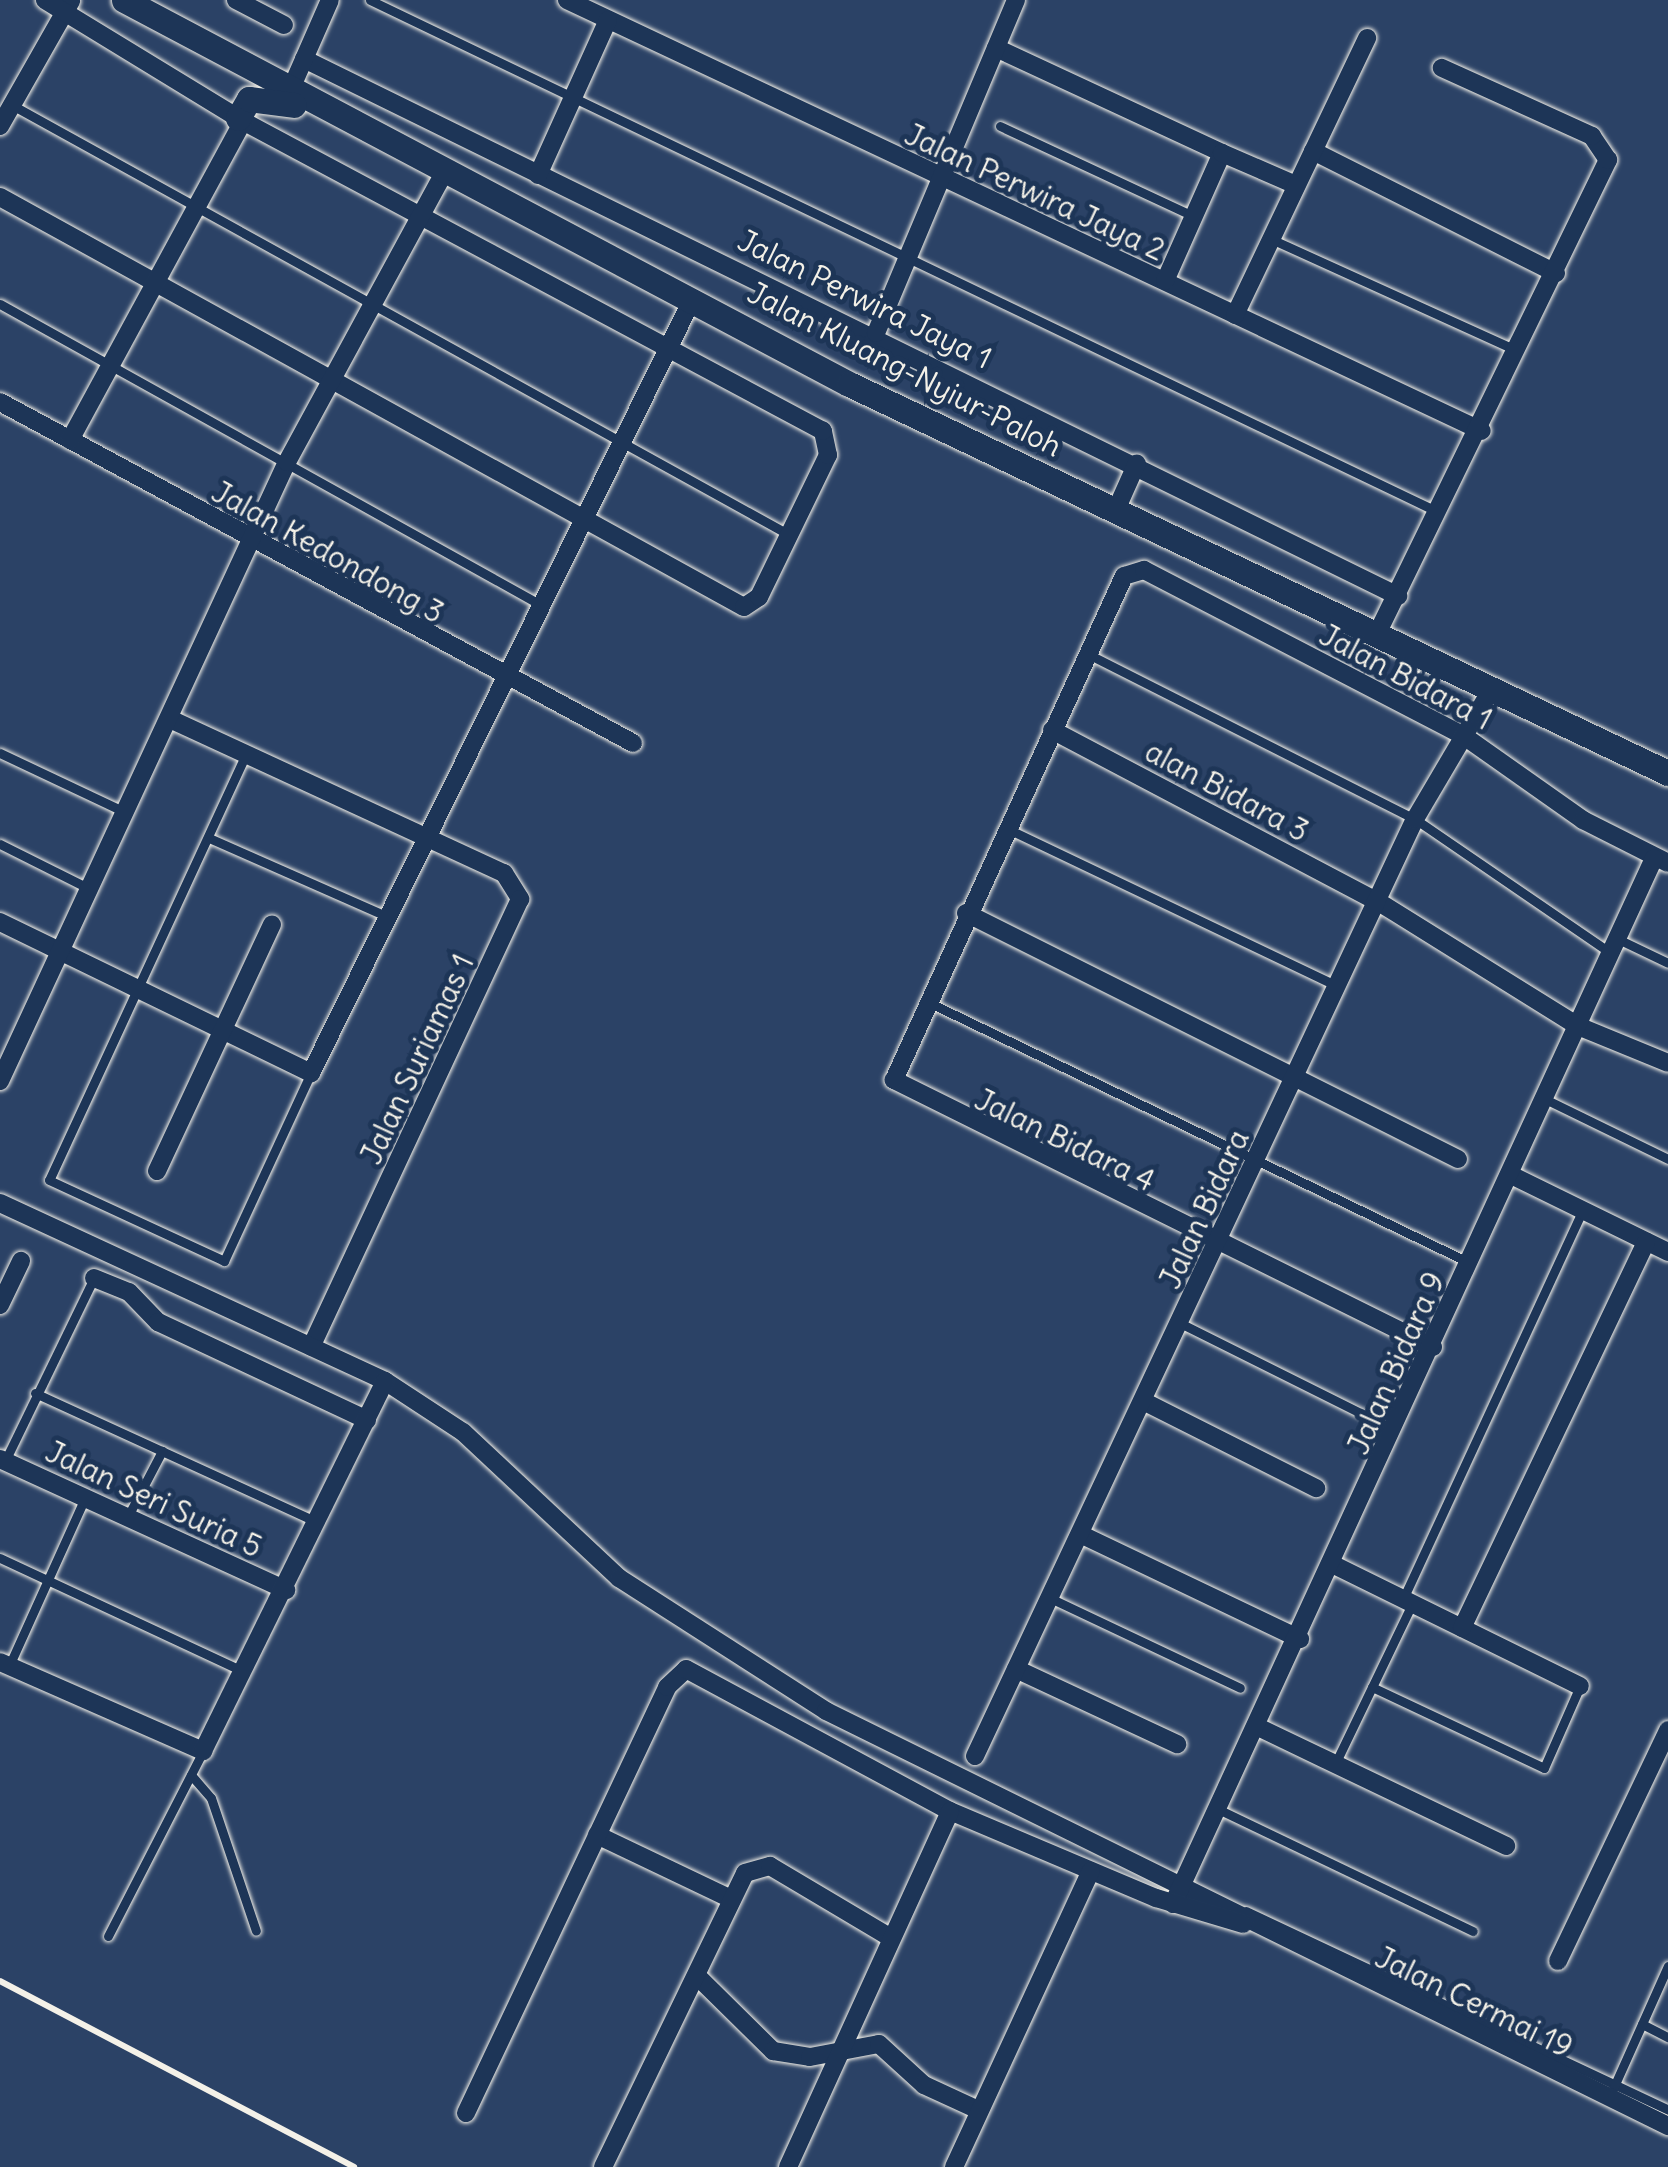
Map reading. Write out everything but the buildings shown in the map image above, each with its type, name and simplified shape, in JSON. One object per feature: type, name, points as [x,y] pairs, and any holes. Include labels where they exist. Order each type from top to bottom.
[{"type":"street","points":[[0,197],[582,522],[749,608],[792,536],[828,438],[241,119],[68,5],[45,0]]},
{"type":"street","name":"Jalan Kluang-Nyiur-Paloh","points":[[124,0],[290,91],[692,298],[1116,510],[1668,773]]},
{"type":"street","points":[[236,0],[284,25]]},
{"type":"street","points":[[290,91],[330,0]]},
{"type":"street","name":"Jalan Perwira Jaya 2","points":[[567,0],[941,180],[1482,431]]},
{"type":"street","points":[[876,333],[1016,0]]},
{"type":"street","points":[[0,126],[68,5]]},
{"type":"street","points":[[538,175],[608,20]]},
{"type":"street","points":[[1235,315],[1367,38]]},
{"type":"street","points":[[996,48],[1296,185]]},
{"type":"street","name":"Jalan Perwira Jaya 1","points":[[304,59],[538,175],[876,333],[1398,596]]},
{"type":"street","points":[[1376,636],[1482,431],[1608,160],[1592,136],[1442,68]]},
{"type":"street","points":[[70,440],[197,206],[248,100],[263,96],[333,113]]},
{"type":"street","points":[[1313,150],[1556,274]]},
{"type":"street","points":[[1165,282],[1222,153]]},
{"type":"street","points":[[0,1081],[287,462],[328,380],[446,169]]},
{"type":"street","points":[[0,922],[136,992],[311,1072],[692,298]]},
{"type":"street","name":"Jalan Kedondong 3","points":[[0,402],[504,681],[633,744]]},
{"type":"street","points":[[1116,510],[1137,464]]},
{"type":"street","name":"Jalan Bidara 1","points":[[1088,654],[1124,576],[1144,570],[1464,736],[1661,860]]},
{"type":"street","points":[[925,1001],[1088,654]]},
{"type":"street","name":"Jalan Bidara","points":[[975,1756],[1414,819],[1491,690]]},
{"type":"street","points":[[170,719],[428,835]]},
{"type":"street","name":"alan Bidara 3","points":[[1052,730],[1377,901],[1578,1026],[1668,1063]]},
{"type":"street","name":"Jalan Suriamas 1","points":[[311,1347],[520,900],[504,873],[428,835]]},
{"type":"street","name":"Jalan Bidara 9","points":[[1178,1896],[1222,1811],[1614,946],[1661,860]]},
{"type":"street","points":[[966,913],[1458,1159]]},
{"type":"street","points":[[157,1170],[272,924]]},
{"type":"street","name":"Jalan Bidara 4","points":[[925,1001],[894,1080],[1217,1244],[1433,1347]]},
{"type":"street","points":[[1510,1175],[1668,1252]]},
{"type":"street","points":[[0,1203],[385,1382],[462,1432],[619,1578],[701,1636],[911,1756],[1178,1896],[1260,1920]]},
{"type":"street","points":[[1462,1628],[1646,1242]]},
{"type":"street","points":[[0,1305],[21,1261]]},
{"type":"street","points":[[94,1278],[129,1292],[158,1322],[367,1420]]},
{"type":"street","points":[[4,1664],[203,1751],[246,1673],[385,1382]]},
{"type":"street","points":[[1144,1400],[1316,1488]]},
{"type":"street","name":"Jalan Seri Suria 5","points":[[2,1460],[286,1590]]},
{"type":"street","points":[[1080,1534],[1300,1638]]},
{"type":"street","points":[[1334,1565],[1580,1686]]},
{"type":"street","points":[[466,2113],[667,1687],[686,1669],[950,1811],[1092,1871],[1260,1920]]},
{"type":"street","points":[[1016,1670],[1177,1744]]},
{"type":"street","points":[[1260,1728],[1506,1846]]},
{"type":"street","points":[[1558,1961],[1668,1730]]},
{"type":"street","points":[[788,2167],[886,1935],[950,1811]]},
{"type":"street","points":[[597,1835],[727,1896]]},
{"type":"street","points":[[602,2167],[697,1976],[727,1896],[744,1873],[770,1866],[886,1935]]},
{"type":"street","points":[[954,2167],[1092,1871]]},
{"type":"street","name":"Jalan Cermai 19","points":[[1260,1920],[1611,2092],[1668,2126]]},
{"type":"street","points":[[697,1976],[772,2050],[810,2057],[839,2048],[878,2044],[924,2085],[978,2110]]},
{"type":"lane","points":[[370,0],[573,102],[1442,513]]},
{"type":"lane","points":[[12,105],[373,300],[792,536]]},
{"type":"lane","points":[[1000,126],[1196,217]]},
{"type":"lane","points":[[1271,238],[1520,352]]},
{"type":"lane","points":[[0,304],[542,605]]},
{"type":"lane","points":[[1088,654],[1414,819],[1614,946],[1668,963]]},
{"type":"lane","points":[[0,754],[125,812]]},
{"type":"lane","points":[[246,754],[50,1180],[216,1262],[227,1257],[311,1072]]},
{"type":"lane","points":[[1006,828],[1337,987]]},
{"type":"lane","points":[[209,838],[386,916]]},
{"type":"lane","points":[[0,844],[88,888]]},
{"type":"lane","points":[[925,1001],[1471,1263]]},
{"type":"lane","points":[[1545,1099],[1668,1159]]},
{"type":"lane","points":[[1336,1764],[1582,1212]]},
{"type":"lane","points":[[2,1460],[94,1278]]},
{"type":"lane","points":[[1180,1324],[1395,1430]]},
{"type":"lane","points":[[36,1393],[318,1522]]},
{"type":"lane","points":[[128,1518],[162,1451]]},
{"type":"lane","points":[[4,1664],[85,1498]]},
{"type":"lane","points":[[0,1558],[246,1673]]},
{"type":"lane","points":[[1050,1598],[1240,1688]]},
{"type":"lane","points":[[1372,1687],[1544,1768],[1580,1686]]},
{"type":"lane","points":[[108,1936],[203,1751]]},
{"type":"lane","points":[[191,1775],[211,1798],[256,1930]]},
{"type":"lane","points":[[1222,1811],[1473,1930]]},
{"type":"lane","points":[[1668,1966],[1611,2092],[1668,2110]]},
{"type":"lane","points":[[1642,2024],[1668,2037]]},
{"type":"railway","points":[[0,1981],[354,2167]]}]
